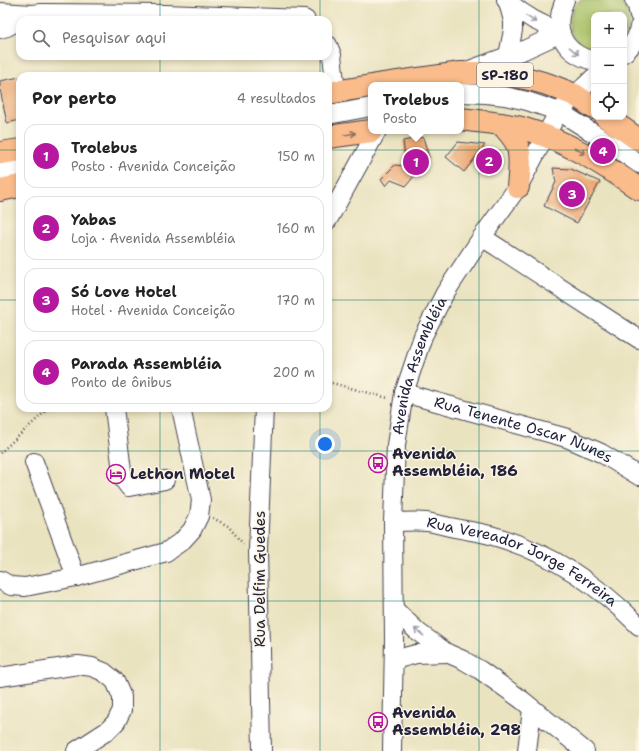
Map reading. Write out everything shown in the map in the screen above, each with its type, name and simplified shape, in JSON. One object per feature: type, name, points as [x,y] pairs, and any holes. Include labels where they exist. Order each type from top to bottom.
[{"type":"main road","name":"SP-180","points":[[464,82],[489,73],[510,75],[547,84],[575,95],[591,106]]},
{"type":"main road","points":[[332,92],[368,86]]},
{"type":"main road","points":[[464,119],[502,124],[559,140],[591,157],[639,188]]},
{"type":"main road","points":[[610,120],[639,140]]},
{"type":"main road","points":[[502,124],[517,146],[519,158],[518,187]]},
{"type":"main road","points":[[332,136],[368,130]]},
{"type":"main road","points":[[0,154],[16,151]]},
{"type":"main road","points":[[0,190],[16,187]]},
{"type":"street","points":[[565,0],[559,20],[560,32],[566,44],[574,52],[584,59],[591,60]]},
{"type":"street","points":[[507,1],[539,24],[560,32]]},
{"type":"street","points":[[507,1],[513,20],[514,30],[508,56]]},
{"type":"street","points":[[0,12],[32,14],[165,14],[221,16]]},
{"type":"street","points":[[28,16],[32,14]]},
{"type":"street","points":[[0,29],[16,22]]},
{"type":"street","points":[[632,48],[639,26]]},
{"type":"street","points":[[463,82],[508,56],[524,50],[560,32]]},
{"type":"street","points":[[332,60],[332,92]]},
{"type":"street","name":"Avenida Assembléia","points":[[392,751],[396,445],[403,397],[423,336],[445,293],[482,237],[518,187],[545,135],[560,112],[591,80]]},
{"type":"street","points":[[464,84],[486,94],[505,96],[527,101],[560,112],[610,143],[639,164]]},
{"type":"street","points":[[332,114],[368,108]]},
{"type":"street","points":[[332,213],[375,134]]},
{"type":"street","points":[[0,172],[16,169]]},
{"type":"street","points":[[482,237],[639,339]]},
{"type":"street","name":"Rua Tenente Oscar Nunes","points":[[403,397],[568,438],[601,453],[639,476]]},
{"type":"street","points":[[115,412],[123,479],[129,487],[165,480]]},
{"type":"street","points":[[0,580],[11,586],[25,587],[76,578],[166,552],[182,541],[192,530],[198,516],[200,500],[182,412]]},
{"type":"street","name":"Rua Delfim Guedes","points":[[262,751],[258,550],[264,412]]},
{"type":"street","points":[[34,462],[76,578]]},
{"type":"street","name":"Rua Vereador Jorge Ferreira","points":[[394,522],[427,522],[500,538],[534,550],[573,571],[603,592],[639,626]]},
{"type":"street","points":[[394,609],[418,632],[447,653],[480,670],[522,700],[585,751]]},
{"type":"street","points":[[394,660],[416,654],[447,653]]},
{"type":"street","points":[[0,677],[78,665],[92,667],[104,672],[115,681],[122,697],[122,710],[116,722],[107,731],[76,751]]},
{"type":"street","points":[[527,751],[532,709]]},
{"type":"path","points":[[332,383],[403,397]]},
{"type":"path","points":[[0,453],[45,412]]},
{"type":"path","points":[[200,500],[212,517],[228,526],[258,562]]},
{"type":"green space","points":[[580,0],[620,0],[628,13],[629,23],[627,33],[627,12],[591,12],[591,50],[585,48],[574,38],[571,32],[570,18],[575,6]]},
{"type":"building","points":[[16,78],[16,121],[7,123],[0,89],[0,81]]},
{"type":"building","points":[[423,137],[429,158],[406,186],[391,180],[386,186],[381,179],[395,165],[406,166],[403,141]]},
{"type":"building","points":[[458,142],[485,145],[464,172],[446,157]]},
{"type":"building","points":[[553,168],[571,169],[600,182],[577,223],[544,206],[556,182]]},
{"type":"place","name":"Parada Assembléia","points":[[603,151]]},
{"type":"place","name":"Yabas","points":[[489,161]]},
{"type":"place","name":"Trolebus","points":[[416,162]]},
{"type":"place","name":"Só Love Hotel","points":[[572,194]]},
{"type":"place","name":"Avenida Assembléia, 186","points":[[378,463]]},
{"type":"place","name":"Lethon Motel","points":[[116,474]]},
{"type":"place","name":"Avenida Assembléia, 298","points":[[378,722]]}]
